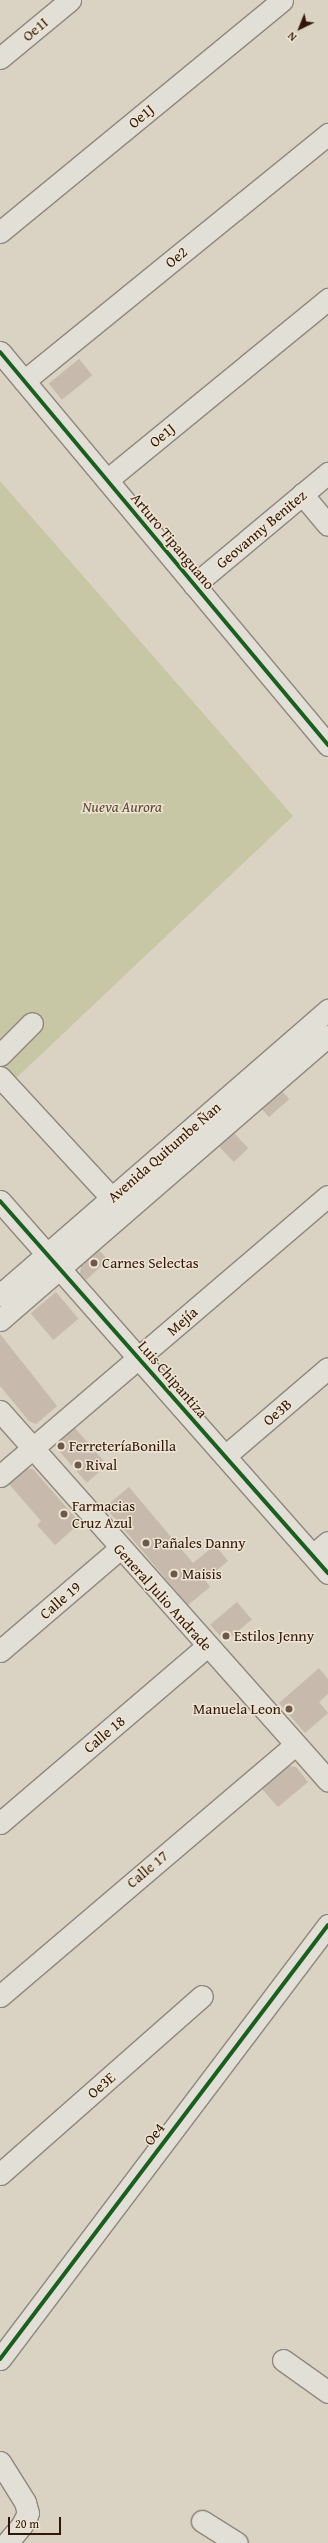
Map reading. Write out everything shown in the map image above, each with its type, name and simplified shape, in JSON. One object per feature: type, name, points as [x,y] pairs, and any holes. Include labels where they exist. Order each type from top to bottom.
[{"type":"street","name":"Oe1I","points":[[0,58],[70,0]]},
{"type":"street","name":"Oe1J","points":[[0,232],[282,0]]},
{"type":"street","name":"Oe2","points":[[24,381],[328,134]]},
{"type":"street","name":"Oe1J","points":[[107,480],[328,299]]},
{"type":"street","name":"Arturo Tipanguano","points":[[0,352],[328,745]]},
{"type":"street","name":"Geovanny Benitez","points":[[194,585],[328,473]]},
{"type":"street","points":[[302,494],[328,525]]},
{"type":"street","name":"Avenida Quitumbe Ñan","points":[[0,1320],[111,1198],[328,1010]]},
{"type":"street","points":[[0,1055],[32,1023]]},
{"type":"street","name":"Avenida Quitumbe Ñan","points":[[0,1295],[54,1262],[126,1213],[328,1036]]},
{"type":"street","points":[[0,1077],[126,1213]]},
{"type":"street","name":"Mejía","points":[[0,1476],[328,1196]]},
{"type":"street","name":"Luis Chipantiza","points":[[0,1202],[225,1456],[321,1548],[328,1573]]},
{"type":"street","name":"Oe3B","points":[[225,1456],[328,1368]]},
{"type":"street","name":"General Julio Andrade","points":[[0,1411],[328,1781]]},
{"type":"street","name":"Calle 19","points":[[0,1651],[120,1548]]},
{"type":"street","name":"Calle 18","points":[[0,1823],[207,1646]]},
{"type":"street","name":"Calle 17","points":[[0,1996],[295,1745]]},
{"type":"street","name":"Oe4","points":[[0,2359],[328,1925]]},
{"type":"street","name":"Oe3E","points":[[0,2174],[202,1996]]},
{"type":"street","points":[[283,2360],[328,2392]]},
{"type":"street","points":[[0,2462],[25,2502],[28,2513],[22,2525],[7,2543]]},
{"type":"street","points":[[202,2521],[237,2543]]},
{"type":"green space","name":"Nueva Aurora","points":[[0,481],[293,816],[12,1082],[0,1068]]},
{"type":"building","points":[[79,359],[92,375],[62,400],[49,384]]},
{"type":"building","points":[[282,1091],[289,1099],[269,1117],[262,1109]]},
{"type":"building","points":[[234,1133],[248,1148],[234,1162],[219,1147]]},
{"type":"building","name":"Carnes Selectas","points":[[99,1250],[108,1260],[86,1280],[80,1274],[81,1266]]},
{"type":"building","points":[[56,1292],[78,1319],[53,1340],[31,1313]]},
{"type":"building","points":[[0,1334],[57,1406],[36,1424],[29,1421],[0,1386]]},
{"type":"building","points":[[75,1428],[107,1465],[87,1483],[55,1446]]},
{"type":"building","points":[[27,1469],[33,1469],[80,1523],[55,1545],[37,1525],[41,1521],[9,1484]]},
{"type":"building","points":[[129,1487],[193,1563],[215,1545],[228,1561],[205,1580],[210,1587],[188,1605],[105,1507]]},
{"type":"building","points":[[237,1602],[252,1620],[225,1642],[210,1624]]},
{"type":"building","points":[[319,1668],[328,1679],[328,1694],[319,1702],[328,1713],[305,1733],[279,1703]]},
{"type":"building","points":[[289,1766],[296,1767],[308,1782],[278,1807],[262,1789]]},
{"type":"cycle path","points":[[0,352],[328,745]]},
{"type":"cycle path","points":[[0,1201],[328,1573]]},
{"type":"cycle path","points":[[0,2359],[328,1925]]},
{"type":"place","name":"Carnes Selectas","points":[[94,1263]]},
{"type":"place","name":"FerreteríaBonilla","points":[[61,1446]]},
{"type":"place","name":"Rival","points":[[78,1465]]},
{"type":"place","name":"Farmacias Cruz Azul","points":[[64,1514]]},
{"type":"place","name":"Pañales Danny","points":[[146,1543]]},
{"type":"place","name":"Maisis","points":[[174,1574]]},
{"type":"place","name":"Estilos Jenny","points":[[226,1636]]},
{"type":"place","name":"Manuela Leon","points":[[289,1709]]}]
